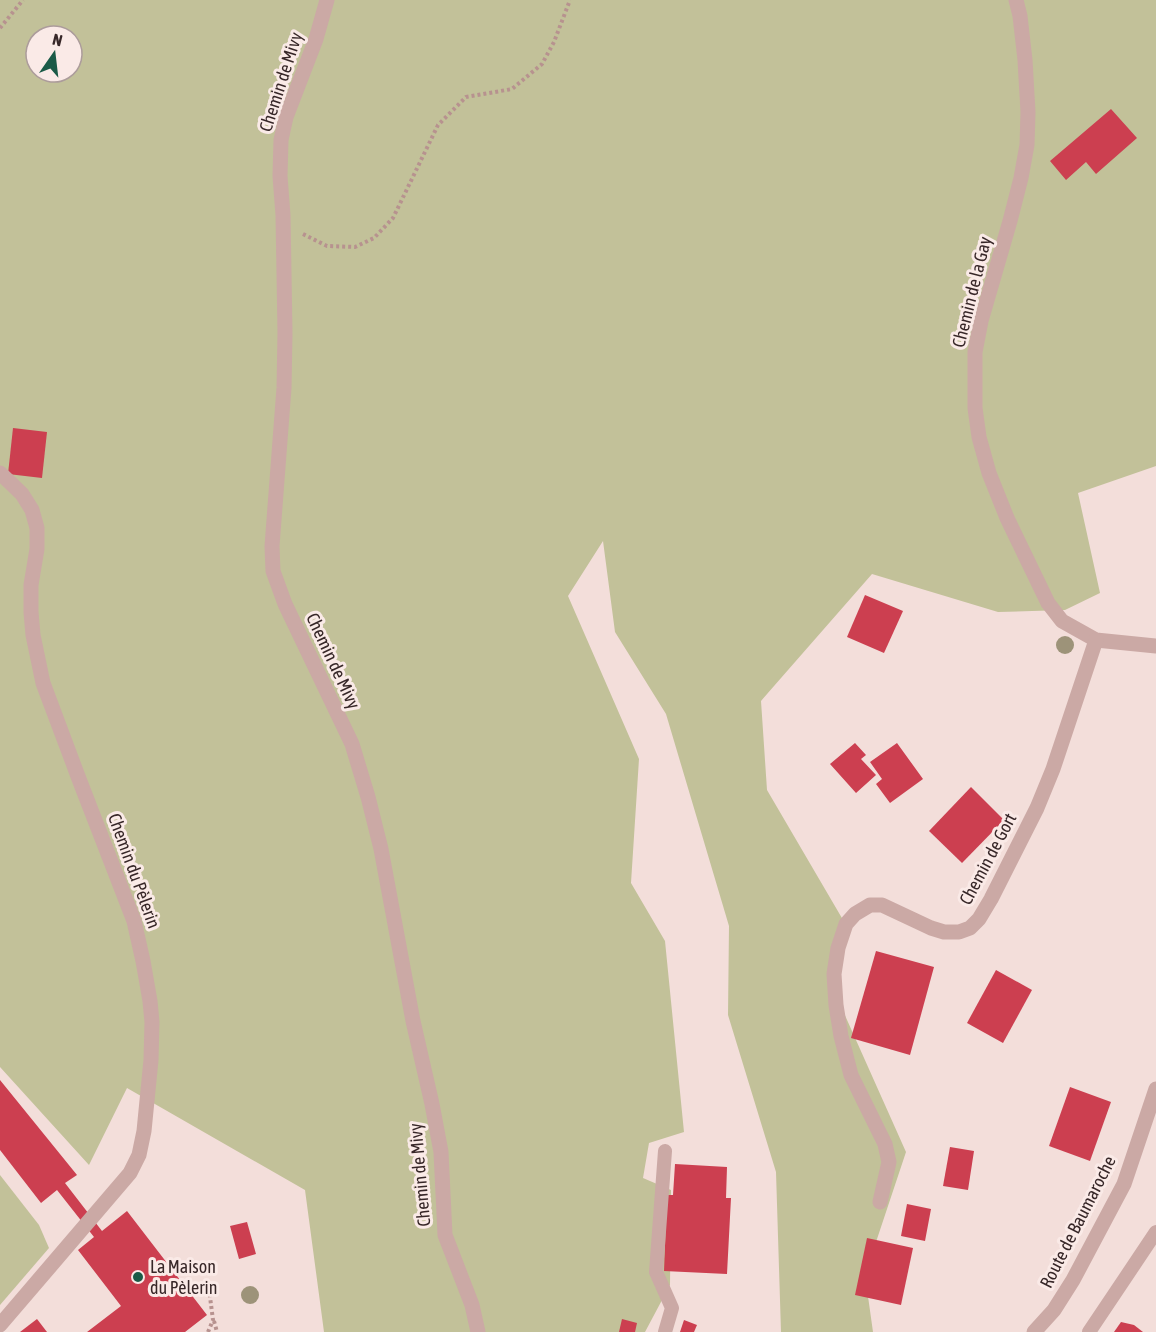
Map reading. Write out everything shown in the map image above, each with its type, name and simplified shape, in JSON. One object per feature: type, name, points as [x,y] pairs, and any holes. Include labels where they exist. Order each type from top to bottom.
[{"type":"street","name":"Chemin de Mivy","points":[[327,0],[316,39],[286,117],[281,140],[284,388],[272,546],[273,571],[285,604],[352,744],[368,797],[381,849],[413,1021],[441,1152],[445,1235],[472,1305],[478,1332]]},
{"type":"street","name":"Chemin de la Gay","points":[[1016,0],[1025,60],[1027,145],[975,352],[975,408],[979,437],[989,473],[1007,518],[1048,603],[1062,621],[1096,640],[1156,646]]},
{"type":"street","name":"Chemin du Pèlerin","points":[[0,473],[22,494],[32,510],[37,528],[30,612],[44,683],[134,921],[145,971],[152,1022],[144,1131],[139,1155],[130,1173],[0,1325]]},
{"type":"street","name":"Chemin de Gort","points":[[880,1202],[889,1162],[885,1144],[851,1075],[836,1005],[834,974],[838,948],[846,924],[855,914],[870,905],[882,905],[944,932],[959,932],[970,928],[979,919],[1037,808],[1053,769],[1096,640]]},
{"type":"street","name":"Route de Baumaroche","points":[[1034,1332],[1054,1310],[1073,1280],[1124,1184],[1156,1089]]},
{"type":"lane","points":[[665,1151],[656,1272],[672,1308],[665,1332]]},
{"type":"lane","points":[[1089,1332],[1156,1232]]},
{"type":"path","points":[[0,28],[23,0]]},
{"type":"path","points":[[283,216],[304,234],[327,246],[355,246],[374,238],[393,218],[438,125],[466,97],[512,88],[542,64],[554,42],[570,0]]},
{"type":"path","points":[[209,1289],[217,1332]]},
{"type":"path","points":[[208,1332],[213,1320]]},
{"type":"green space","points":[[0,0],[1156,0],[1156,466],[1078,493],[1100,593],[1065,610],[998,612],[872,574],[761,701],[767,790],[846,925],[835,993],[906,1152],[865,1275],[873,1332],[781,1332],[776,1172],[728,1015],[729,926],[666,714],[615,632],[603,541],[568,596],[639,759],[631,883],[665,941],[684,1132],[649,1143],[643,1178],[671,1190],[670,1285],[645,1332],[324,1332],[305,1190],[127,1088],[89,1165],[0,1067]]},
{"type":"green space","points":[[0,1175],[39,1225],[49,1248],[0,1305]]},
{"type":"building","points":[[1111,109],[1137,138],[1096,174],[1086,162],[1066,180],[1050,161]]},
{"type":"building","points":[[13,428],[47,432],[42,478],[8,474]]},
{"type":"building","points":[[865,595],[903,611],[884,653],[847,637]]},
{"type":"building","points":[[855,743],[866,755],[861,759],[876,775],[856,793],[830,764]]},
{"type":"building","points":[[897,743],[923,779],[890,803],[876,784],[882,779],[870,762]]},
{"type":"building","points":[[971,787],[1004,820],[962,863],[929,831]]},
{"type":"building","points":[[876,951],[934,967],[910,1055],[851,1038]]},
{"type":"building","points":[[996,970],[1032,990],[1003,1043],[967,1023]]},
{"type":"building","name":"La Maison du Pèlerin","points":[[0,1080],[77,1175],[65,1183],[102,1231],[127,1211],[207,1315],[185,1332],[87,1332],[121,1306],[78,1250],[94,1237],[57,1190],[41,1203],[0,1150]]},
{"type":"building","points":[[1070,1087],[1111,1102],[1090,1161],[1049,1146]]},
{"type":"building","points":[[950,1147],[974,1151],[968,1190],[943,1186]]},
{"type":"building","points":[[675,1164],[727,1167],[726,1198],[731,1198],[727,1274],[664,1271],[667,1195],[673,1195]]},
{"type":"building","points":[[907,1204],[931,1209],[925,1241],[901,1236]]},
{"type":"building","points":[[247,1222],[256,1254],[239,1259],[230,1226]]},
{"type":"building","points":[[867,1238],[913,1248],[901,1305],[855,1295]]},
{"type":"building","points":[[37,1319],[47,1332],[20,1332]]},
{"type":"building","points":[[622,1319],[637,1323],[635,1332],[619,1332]]},
{"type":"building","points":[[684,1320],[697,1325],[694,1332],[680,1332]]},
{"type":"building","points":[[1121,1322],[1134,1325],[1143,1332],[1114,1332]]},
{"type":"place","name":"La Maison du Pèlerin","points":[[138,1277]]}]
